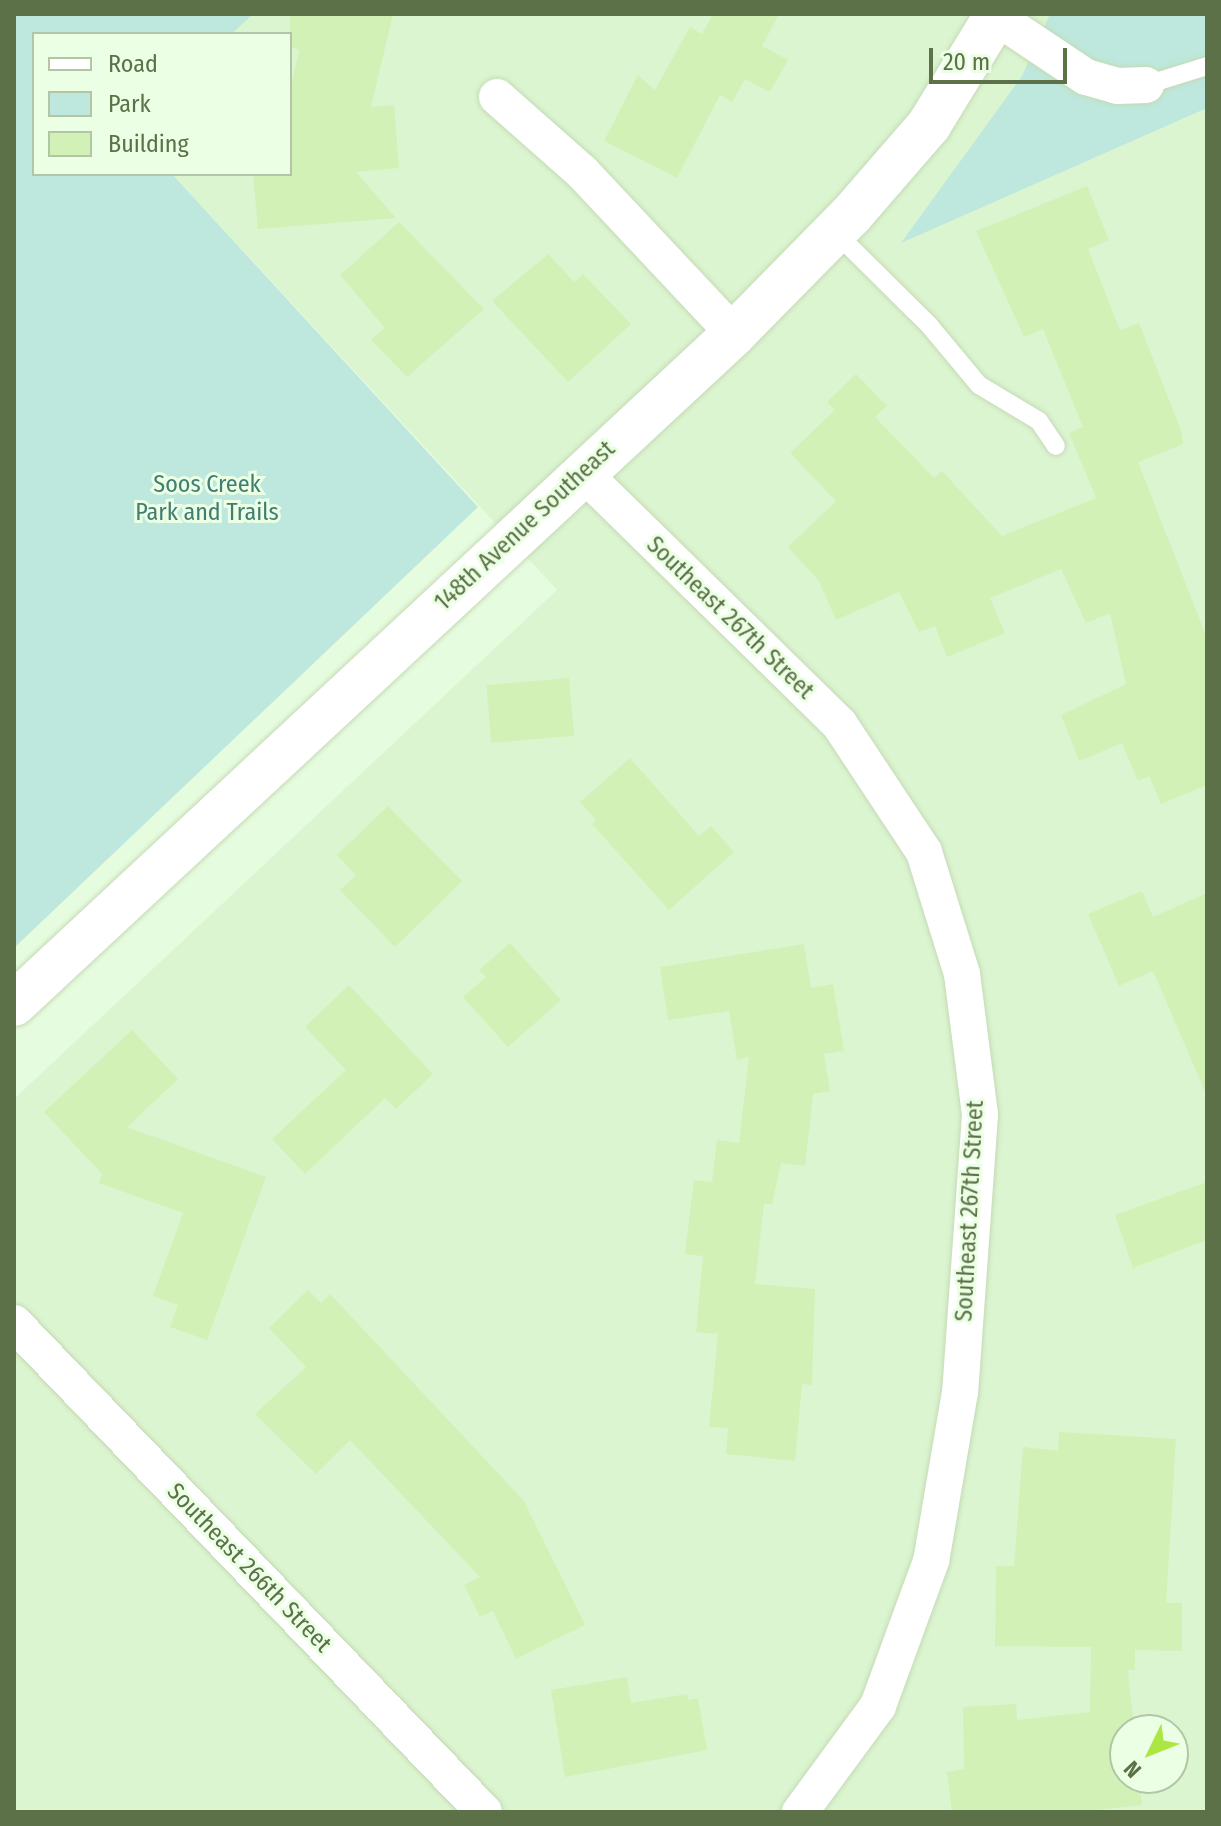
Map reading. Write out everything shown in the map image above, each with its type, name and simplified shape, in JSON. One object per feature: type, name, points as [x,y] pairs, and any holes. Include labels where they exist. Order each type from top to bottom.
[{"type":"street","points":[[997,16],[1086,77],[1117,86],[1146,85]]},
{"type":"street","name":"148th Avenue Southeast","points":[[14,1004],[582,472],[734,334],[834,231],[929,125],[997,16]]},
{"type":"street","points":[[497,97],[582,172],[734,334]]},
{"type":"street","name":"Southeast 267th Street","points":[[582,472],[840,725],[924,852],[962,974],[980,1115],[960,1392],[931,1561],[878,1706],[800,1812]]},
{"type":"street","name":"Southeast 266th Street","points":[[14,1323],[484,1812]]},
{"type":"lane","points":[[1146,85],[1207,66]]},
{"type":"lane","points":[[834,231],[929,325],[979,385],[1039,421],[1056,446]]},
{"type":"shaded area","points":[[253,14],[1207,14],[1207,1812],[14,1812],[14,1099],[557,590],[174,176],[292,176],[292,32],[234,32]]},
{"type":"green space","name":"Soos Creek Park and Trails","points":[[14,14],[253,14],[234,32],[32,32],[32,176],[174,176],[478,507],[14,948]]},
{"type":"green space","points":[[1050,14],[1207,14],[1207,108],[901,243],[1022,76]]},
{"type":"building","points":[[290,14],[393,14],[371,107],[394,105],[399,168],[356,172],[396,218],[258,229],[253,176],[292,176],[292,82],[299,50],[292,48]]},
{"type":"building","points":[[713,14],[779,14],[762,46],[788,60],[770,92],[745,79],[732,102],[720,95],[677,178],[604,141],[638,75],[655,90],[690,27],[702,34]]},
{"type":"building","points":[[1087,186],[1109,240],[1088,249],[1120,330],[1139,323],[1182,433],[1183,444],[1138,462],[1207,638],[1207,785],[1161,804],[1149,776],[1138,781],[1122,743],[1079,761],[1061,715],[1126,684],[1110,613],[1086,623],[1061,569],[990,598],[1005,633],[947,657],[935,626],[919,632],[899,592],[836,620],[819,581],[788,547],[836,501],[790,453],[835,410],[827,402],[856,374],[887,406],[875,417],[934,478],[942,471],[1002,536],[1096,498],[1069,433],[1083,427],[1043,329],[1024,337],[976,231]]},
{"type":"building","points":[[399,222],[484,309],[407,377],[371,340],[385,328],[340,275]]},
{"type":"building","points":[[548,254],[574,282],[583,274],[631,324],[568,382],[492,301]]},
{"type":"building","points":[[569,678],[574,736],[491,743],[486,685]]},
{"type":"building","points":[[630,758],[699,836],[711,826],[734,852],[669,910],[592,824],[596,820],[580,802]]},
{"type":"building","points":[[388,806],[462,881],[395,947],[340,890],[356,875],[337,855]]},
{"type":"building","points":[[1142,891],[1153,917],[1207,893],[1207,1096],[1153,971],[1119,986],[1088,914]]},
{"type":"building","points":[[510,943],[561,1000],[508,1047],[463,997],[486,977],[479,970]]},
{"type":"building","points":[[804,944],[811,988],[833,984],[844,1051],[824,1054],[830,1091],[813,1094],[805,1166],[781,1163],[772,1204],[764,1204],[755,1284],[815,1289],[812,1385],[802,1384],[795,1461],[726,1454],[728,1428],[709,1427],[718,1334],[696,1332],[703,1256],[685,1254],[694,1180],[712,1182],[717,1140],[739,1143],[749,1057],[737,1060],[729,1011],[668,1020],[660,967]]},
{"type":"building","points":[[349,985],[433,1074],[396,1109],[385,1098],[305,1174],[272,1139],[346,1070],[305,1027]]},
{"type":"building","points":[[132,1030],[178,1079],[127,1127],[266,1177],[207,1340],[170,1327],[178,1305],[153,1296],[183,1213],[99,1183],[102,1174],[44,1112]]},
{"type":"building","points":[[1207,1182],[1207,1240],[1133,1268],[1115,1215]]},
{"type":"building","points":[[308,1290],[321,1303],[330,1294],[524,1501],[585,1625],[516,1659],[493,1611],[480,1617],[464,1585],[480,1577],[350,1440],[316,1474],[255,1414],[306,1367],[269,1328]]},
{"type":"building","points":[[1059,1432],[1176,1439],[1166,1603],[1182,1603],[1182,1651],[1135,1650],[1135,1670],[1128,1670],[1132,1714],[1109,1714],[1109,1794],[1141,1794],[1142,1805],[1076,1812],[952,1812],[947,1772],[964,1769],[963,1707],[1016,1704],[1017,1720],[1090,1712],[1091,1647],[995,1646],[996,1566],[1014,1566],[1023,1447],[1058,1451]]},
{"type":"building","points":[[627,1677],[631,1703],[687,1694],[688,1700],[698,1698],[707,1750],[565,1777],[551,1690]]}]
